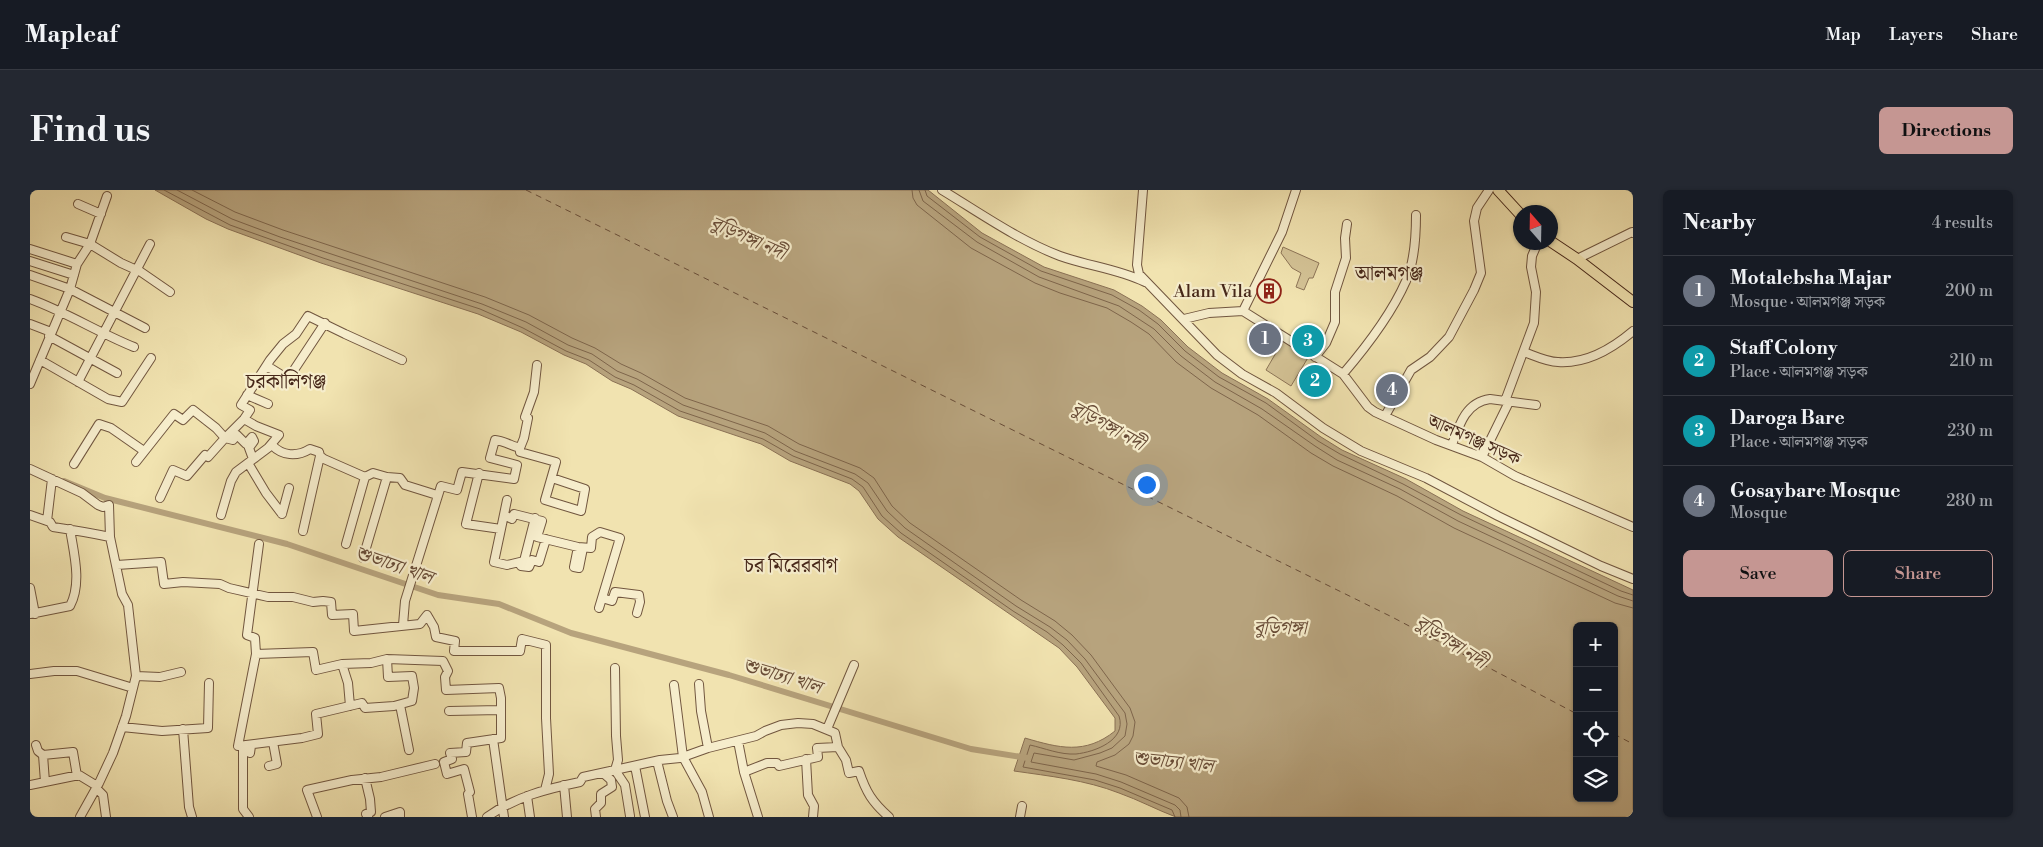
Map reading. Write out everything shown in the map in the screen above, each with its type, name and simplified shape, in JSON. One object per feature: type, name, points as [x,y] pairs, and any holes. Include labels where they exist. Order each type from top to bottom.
[{"type":"main road","points":[[1498,190],[1513,206]]},
{"type":"main road","points":[[1558,246],[1633,302]]},
{"type":"street","points":[[942,190],[1011,232],[1059,256],[1124,274],[1149,284]]},
{"type":"street","points":[[1143,190],[1137,265],[1139,274],[1217,355],[1242,374],[1267,387],[1323,428],[1360,451],[1426,478],[1600,566],[1633,579]]},
{"type":"street","points":[[1184,319],[1209,313],[1243,310],[1282,232],[1296,190]]},
{"type":"street","points":[[1385,416],[1411,370],[1430,357],[1449,337],[1474,290],[1481,273],[1474,221],[1477,208],[1489,190]]},
{"type":"street","points":[[30,384],[36,364],[70,288],[78,264],[90,244],[107,196]]},
{"type":"street","points":[[78,204],[101,214]]},
{"type":"street","points":[[1343,374],[1371,340],[1407,280],[1412,262],[1417,227],[1416,215]]},
{"type":"street","points":[[1315,357],[1326,343],[1335,322],[1335,292],[1346,258],[1345,238],[1347,224]]},
{"type":"street","points":[[1577,259],[1633,233]]},
{"type":"street","points":[[66,237],[90,244],[170,292]]},
{"type":"street","points":[[78,382],[150,244]]},
{"type":"street","points":[[30,249],[78,264]]},
{"type":"street","points":[[1482,457],[1507,401],[1534,323],[1536,292],[1530,267],[1535,250]]},
{"type":"street","points":[[30,261],[74,275]]},
{"type":"street","points":[[30,275],[70,288],[145,328]]},
{"type":"street","points":[[30,299],[60,311],[103,334],[134,347]]},
{"type":"street","name":"আলমগঞ্জ সড়ক","points":[[1243,310],[1343,374],[1368,407],[1436,440],[1452,444],[1482,457],[1515,476],[1633,527]]},
{"type":"street","points":[[160,498],[173,470],[187,476],[205,455],[208,457],[244,419],[250,410],[240,405],[283,344],[296,334],[308,316],[402,360]]},
{"type":"street","points":[[267,366],[288,379],[326,323]]},
{"type":"street","points":[[30,324],[117,373]]},
{"type":"street","points":[[1524,352],[1558,362],[1575,360],[1610,349],[1633,331]]},
{"type":"street","points":[[36,364],[78,382],[108,399],[122,402],[151,358]]},
{"type":"street","points":[[537,366],[536,383],[525,417],[528,418],[527,428],[520,452],[556,462],[545,500],[581,510],[585,489],[552,478]]},
{"type":"street","points":[[247,395],[268,404]]},
{"type":"street","points":[[1452,444],[1464,416],[1477,403],[1490,399],[1536,405]]},
{"type":"street","points":[[136,462],[174,414],[183,420],[194,410],[225,438],[233,440],[237,435],[246,444],[252,438],[254,441],[249,448],[253,459],[272,445]]},
{"type":"street","points":[[221,515],[231,481],[236,472],[272,445],[279,435],[244,419]]},
{"type":"street","points":[[74,464],[99,424],[111,428],[144,451]]},
{"type":"street","points":[[403,625],[405,601],[441,486],[457,490],[462,472],[514,479],[517,465],[490,458],[495,440],[520,448]]},
{"type":"street","points":[[272,445],[277,450],[293,455],[301,454],[310,449],[319,452],[324,460],[365,477]]},
{"type":"street","points":[[303,531],[320,456]]},
{"type":"street","points":[[534,461],[555,467]]},
{"type":"street","points":[[248,463],[266,493],[282,514],[289,488]]},
{"type":"street","points":[[30,469],[82,493],[98,505],[104,507],[109,505],[110,537],[122,594],[128,605],[131,622],[136,676],[133,688],[113,753],[80,817]]},
{"type":"street","points":[[346,544],[365,477],[373,473],[400,478],[401,482],[405,485],[437,495]]},
{"type":"street","points":[[479,473],[466,524],[500,529]]},
{"type":"street","points":[[363,558],[387,477]]},
{"type":"street","points":[[47,521],[52,479]]},
{"type":"street","points":[[507,500],[494,562],[507,565],[524,560]]},
{"type":"street","points":[[504,515],[512,518],[514,514],[535,518],[542,521],[537,537],[583,548],[591,548],[592,537],[600,532],[620,538],[599,608]]},
{"type":"street","points":[[30,515],[47,521],[53,527],[110,537]]},
{"type":"street","points":[[535,518],[524,560],[520,566],[529,567],[532,560],[539,562],[546,540]]},
{"type":"street","points":[[30,588],[32,614],[64,609],[70,606],[76,592],[75,561],[70,529]]},
{"type":"street","points":[[248,817],[243,809],[240,746],[256,654],[254,638],[247,635],[259,544]]},
{"type":"street","points":[[579,568],[584,568],[583,548]]},
{"type":"street","points":[[117,565],[162,562],[164,584],[183,582],[220,584],[268,597],[293,597],[313,602],[331,602],[332,615],[353,614],[354,631],[420,624],[427,615],[434,627],[436,637],[455,641],[454,651],[520,651],[522,639],[546,645],[546,718],[549,774],[545,790]]},
{"type":"street","points":[[602,598],[612,600],[615,592],[639,595],[640,602],[637,613]]},
{"type":"street","points":[[256,654],[313,652],[316,670],[342,664],[371,663],[387,659],[443,661],[448,671],[446,690],[499,688],[501,698],[501,738],[467,743],[466,752],[450,753],[452,759],[444,762],[447,774],[464,769],[470,792],[468,794],[472,817]]},
{"type":"street","points":[[240,746],[318,734],[316,714],[362,703],[365,708],[400,705],[412,701],[414,688],[412,676],[388,677],[387,659]]},
{"type":"street","points":[[342,664],[348,683],[350,706]]},
{"type":"street","points":[[615,668],[618,760],[615,770]]},
{"type":"street","points":[[828,726],[852,668]]},
{"type":"street","points":[[30,674],[77,671],[103,681],[133,688]]},
{"type":"street","points":[[136,676],[160,677],[181,672]]},
{"type":"street","points":[[122,728],[162,731],[208,728],[209,683]]},
{"type":"street","points":[[699,684],[701,711],[708,748]]},
{"type":"street","points":[[674,685],[683,757],[702,792],[709,817]]},
{"type":"street","points":[[400,705],[408,750]]},
{"type":"street","points":[[449,711],[500,710]]},
{"type":"street","points":[[487,817],[503,806],[527,796],[580,782],[583,777],[683,757],[708,748],[756,736],[765,730],[781,725],[813,724],[828,726],[835,732],[838,747],[846,760],[849,773],[859,771],[866,792],[889,817]]},
{"type":"street","points":[[183,729],[189,807],[192,817]]},
{"type":"street","points":[[493,739],[504,817]]},
{"type":"street","points":[[738,741],[744,772],[758,817]]},
{"type":"street","points":[[269,766],[277,764],[272,742]]},
{"type":"street","points":[[36,746],[43,756],[45,782]]},
{"type":"street","points":[[240,746],[250,746],[250,753]]},
{"type":"street","points":[[744,772],[767,764],[778,762],[779,766],[818,757],[817,748],[838,747]]},
{"type":"street","points":[[43,756],[73,752],[77,776]]},
{"type":"street","points":[[806,759],[808,796],[814,806],[813,817]]},
{"type":"street","points":[[657,761],[673,817]]},
{"type":"street","points":[[317,817],[307,790],[435,764]]},
{"type":"street","points":[[635,766],[645,817]]},
{"type":"street","points":[[615,770],[625,785],[630,816]]},
{"type":"street","points":[[596,817],[594,809],[601,803],[600,794],[612,787],[611,780],[603,773]]},
{"type":"street","points":[[30,785],[77,776],[84,777],[103,795],[106,817]]},
{"type":"street","points":[[365,778],[370,799],[371,812],[366,814],[368,817]]},
{"type":"street","points":[[564,785],[567,817]]},
{"type":"street","points":[[527,796],[530,817]]},
{"type":"street","points":[[1020,817],[1022,806]]},
{"type":"street","points":[[385,817],[400,812],[400,817]]},
{"type":"shaded area","points":[[1283,247],[1319,263],[1313,278],[1309,278],[1304,290],[1296,287],[1301,273],[1292,268],[1281,253]]},
{"type":"shaded area","points":[[1284,339],[1309,356],[1291,386],[1266,370]]},
{"type":"water","name":"বুড়িগঙ্গা","points":[[155,190],[928,190],[982,233],[1044,267],[1114,290],[1142,306],[1161,320],[1188,347],[1222,373],[1268,399],[1342,450],[1406,479],[1463,511],[1633,590],[1633,817],[1176,817],[1094,785],[1014,771],[1025,738],[1061,747],[1093,744],[1115,731],[1115,718],[1077,667],[1059,648],[898,537],[878,519],[859,491],[850,484],[790,461],[761,444],[678,416],[631,389],[612,381],[586,364],[564,355],[521,332],[478,314],[321,263],[206,219]]},
{"type":"waterway","name":"শুভাঢ্যা খাল","points":[[64,481],[105,498],[287,544],[438,595],[499,604],[571,633],[729,675],[971,749],[1028,758]]},
{"type":"ferry route","points":[[526,190],[1392,617],[1573,712]]},
{"type":"ferry route","points":[[1618,736],[1633,744]]},
{"type":"place","name":"Alam Vila","points":[[1269,291]]},
{"type":"place","name":"Motalebsha Majar","points":[[1265,339]]},
{"type":"place","name":"Daroga Bare","points":[[1308,341]]},
{"type":"place","name":"Staff Colony","points":[[1315,381]]},
{"type":"place","name":"Gosaybare Mosque","points":[[1392,390]]},
{"type":"district","name":"আলমগঞ্জ","points":[[1389,274]]},
{"type":"district","name":"চরকালিগঞ্জ","points":[[286,382]]},
{"type":"district","name":"চর মিরেরবাগ","points":[[791,566]]},
{"type":"water label","name":"বুড়িগঙ্গা নদী","points":[[748,238]]},
{"type":"water label","name":"বুড়িগঙ্গা নদী","points":[[1108,426]]},
{"type":"water label","name":"বুড়িগঙ্গা নদী","points":[[1451,642]]}]
